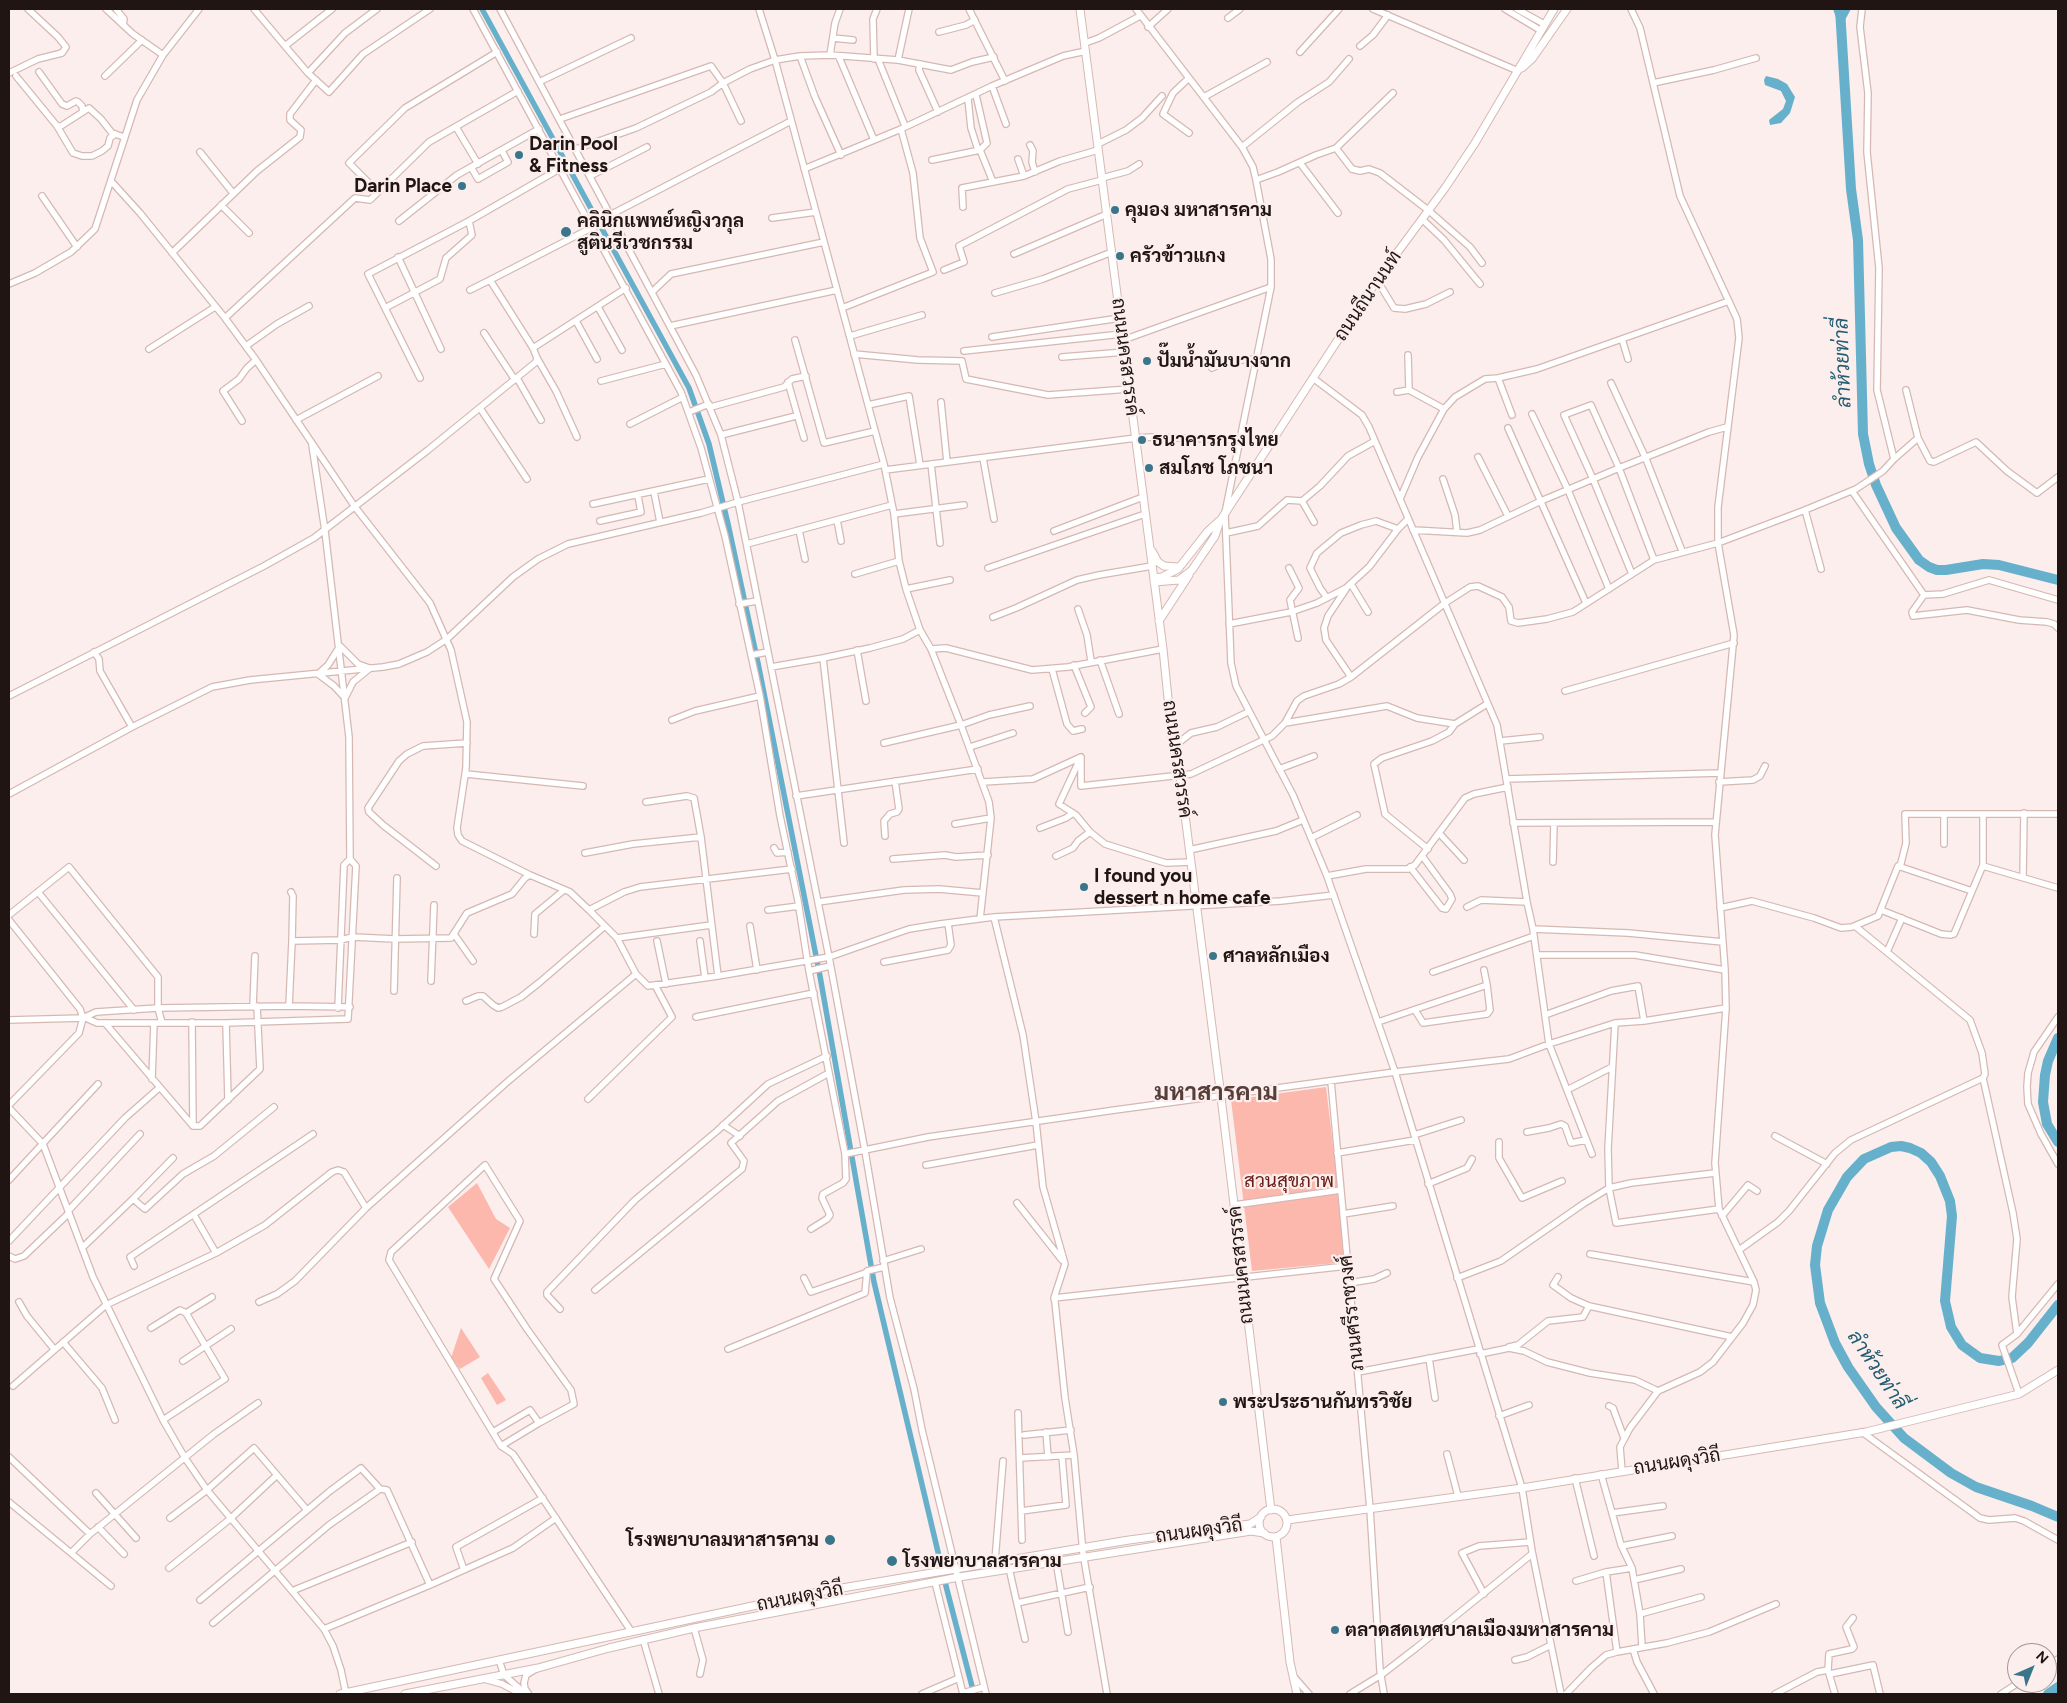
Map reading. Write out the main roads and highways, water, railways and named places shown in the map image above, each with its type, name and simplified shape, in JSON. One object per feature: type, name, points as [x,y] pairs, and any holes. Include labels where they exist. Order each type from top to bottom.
[{"type":"main road","name":"ถนนนครสวรรค์","points":[[1080,9],[1146,514],[1173,747],[1180,776],[1221,1097],[1271,1510]]},
{"type":"main road","name":"ถนนถีนานนท์","points":[[1518,71],[1532,59],[1567,9]]},
{"type":"main road","name":"ถนนถีนานนท์","points":[[1159,621],[1214,536],[1225,513],[1313,378],[1378,280],[1474,143],[1552,12]]},
{"type":"main road","points":[[1552,12],[1558,21]]},
{"type":"main road","name":"ถนนถีนานนท์","points":[[1154,580],[1171,573],[1183,565],[1208,531],[1220,521]]},
{"type":"main road","points":[[1150,549],[1158,562],[1164,566],[1171,568],[1183,565]]},
{"type":"main road","points":[[1154,580],[1179,580],[1192,570]]},
{"type":"main road","name":"ถนนผดุงวิถี","points":[[1287,1520],[1522,1488],[1864,1432],[1923,1418],[2018,1390],[2058,1370]]},
{"type":"main road","points":[[1271,1510],[1281,1512],[1287,1520],[1284,1533],[1276,1537],[1264,1533],[1260,1525],[1261,1517],[1271,1510]]},
{"type":"main road","name":"ถนนผดุงวิถี","points":[[344,1694],[818,1592],[995,1561],[1129,1540],[1250,1524],[1261,1517]]},
{"type":"main road","name":"ถนนผดุงวิถี","points":[[405,1694],[538,1668],[643,1639],[694,1628],[1009,1568],[1251,1531],[1264,1533]]},
{"type":"main road","points":[[1276,1537],[1293,1676],[1297,1694]]},
{"type":"main road","points":[[631,1631],[634,1642]]},
{"type":"water","points":[[1833,9],[1851,9],[1840,29]]},
{"type":"water","points":[[1766,76],[1787,84],[1795,97],[1790,113],[1781,123],[1770,125],[1769,120],[1783,109],[1786,101],[1781,91],[1765,85],[1764,80]]},
{"type":"waterway","points":[[482,9],[689,388],[709,444],[758,663],[820,976],[874,1282],[947,1590],[974,1694]]},
{"type":"waterway","name":"ลำห้วยท่าลี่","points":[[1840,9],[1851,189],[1858,240],[1863,434],[1869,464],[1876,485],[1896,528],[1919,560],[1929,567],[1937,570],[1946,570],[1983,564],[1999,565],[2058,580]]},
{"type":"waterway","name":"ลำห้วยท่าลี่","points":[[2058,1038],[2048,1061],[2043,1102],[2047,1124],[2058,1142]]},
{"type":"waterway","name":"ลำห้วยท่าลี่","points":[[2058,1305],[2028,1343],[2012,1358],[1999,1361],[1980,1358],[1962,1345],[1951,1327],[1945,1301],[1952,1216],[1950,1201],[1940,1176],[1931,1162],[1921,1153],[1910,1148],[1901,1146],[1891,1147],[1864,1159],[1847,1177],[1828,1210],[1817,1246],[1815,1265],[1820,1303],[1835,1343],[1848,1367],[1876,1407],[1904,1438],[1951,1473],[1976,1487],[2058,1517]]},
{"type":"waterway","name":"ลำห้วยท่าลี่","points":[[2048,1694],[2058,1687]]},
{"type":"place","name":"Darin Pool & Fitness","points":[[519,155]]},
{"type":"place","name":"Darin Place","points":[[462,186]]},
{"type":"place","name":"คุมอง มหาสารคาม","points":[[1115,210]]},
{"type":"place","name":"คลินิกแพทย์หญิงวกุล สูตินรีเวชกรรม","points":[[566,232]]},
{"type":"place","name":"ครัวข้าวแกง","points":[[1120,256]]},
{"type":"place","name":"ปั๊มน้ำมันบางจาก","points":[[1147,361]]},
{"type":"place","name":"ธนาคารกรุงไทย","points":[[1142,440]]},
{"type":"place","name":"สมโภช โภชนา","points":[[1149,468]]},
{"type":"place","name":"I found you dessert n home cafe","points":[[1084,887]]},
{"type":"place","name":"ศาลหลักเมือง","points":[[1213,956]]},
{"type":"place","name":"พระประธานกันทรวิชัย","points":[[1223,1402]]},
{"type":"place","name":"โรงพยาบาลมหาสารคาม","points":[[830,1540]]},
{"type":"place","name":"โรงพยาบาลสารคาม","points":[[892,1561]]},
{"type":"place","name":"ตลาดสดเทศบาลเมืองมหาสารคาม","points":[[1335,1630]]},
{"type":"district","name":"มหาสารคาม","points":[[1216,1093]]},
{"type":"park label","name":"สวนสุขภาพ","points":[[1289,1181]]}]
